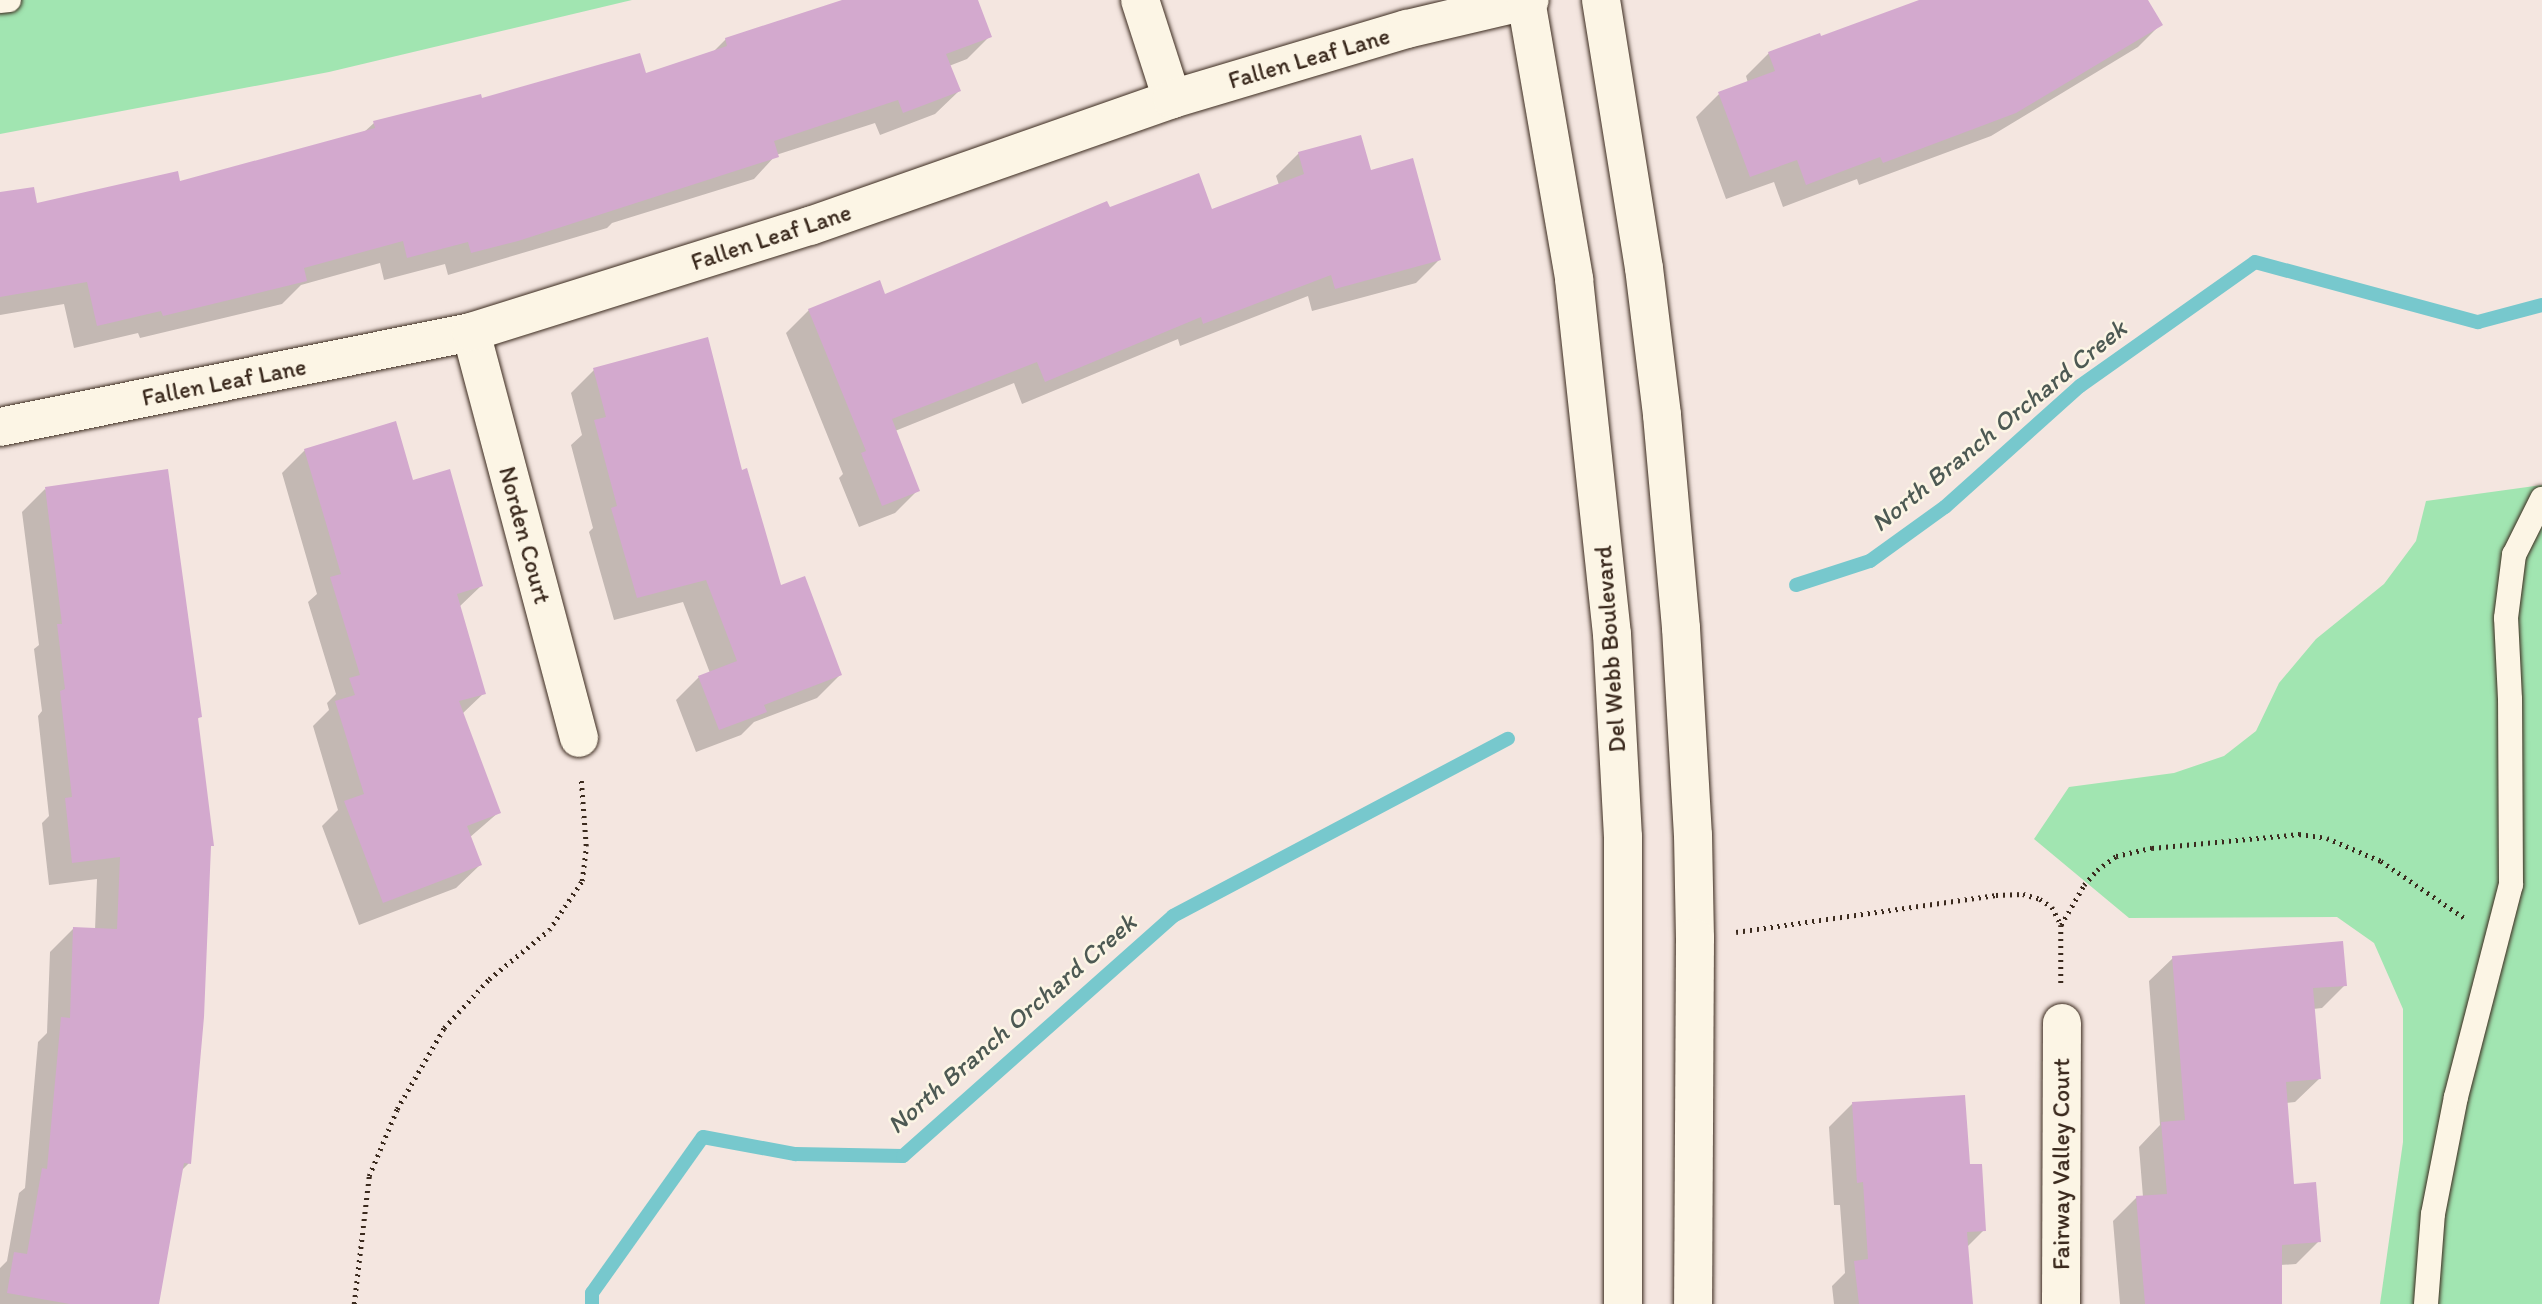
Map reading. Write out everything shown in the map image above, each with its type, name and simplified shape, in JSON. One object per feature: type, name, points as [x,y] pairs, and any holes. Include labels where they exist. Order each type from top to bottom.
[{"type":"street","points":[[1140,0],[1172,99]]},
{"type":"street","name":"Fallen Leaf Lane","points":[[0,427],[471,332],[810,226],[1172,99],[1407,29],[1527,0]]},
{"type":"street","name":"Del Webb Boulevard","points":[[1527,0],[1574,279],[1612,634],[1623,837],[1623,1304]]},
{"type":"street","points":[[1601,0],[1623,127],[1662,415],[1681,628],[1693,835],[1695,938],[1693,1304]]},
{"type":"street","name":"Norden Court","points":[[471,332],[579,738]]},
{"type":"street","name":"Fairway Valley Court","points":[[2061,1304],[2062,1023]]},
{"type":"lane","points":[[0,1],[9,0]]},
{"type":"lane","points":[[2426,1304],[2433,1214],[2456,1097],[2511,885],[2510,699],[2506,618],[2514,555],[2535,507],[2542,499]]},
{"type":"path","points":[[354,1304],[369,1176],[397,1109],[444,1028],[489,979],[550,930],[582,881],[586,846],[579,738]]},
{"type":"path","points":[[2061,925],[2084,885],[2097,870],[2116,856],[2152,848],[2299,834],[2328,838],[2381,861],[2495,939]]},
{"type":"path","points":[[1695,938],[1996,894],[2022,894],[2040,899],[2052,907],[2061,925],[2062,1023]]},
{"type":"green space","points":[[0,0],[632,0],[329,72],[0,134]]},
{"type":"green space","points":[[2542,485],[2542,1304],[2380,1304],[2403,1142],[2403,1009],[2374,943],[2337,917],[2129,918],[2034,839],[2069,787],[2174,773],[2224,756],[2256,731],[2279,683],[2316,639],[2384,584],[2416,541],[2426,501]]},
{"type":"building","points":[[842,0],[978,0],[992,37],[946,54],[961,91],[903,113],[898,100],[774,141],[779,157],[518,241],[471,253],[468,242],[407,258],[403,241],[304,268],[307,281],[163,316],[161,311],[97,326],[87,282],[0,297],[0,192],[34,187],[37,203],[178,171],[180,181],[375,128],[373,121],[481,94],[482,98],[640,53],[646,73],[727,46],[725,38]]},
{"type":"building","points":[[1919,0],[2148,0],[2163,25],[2016,113],[1883,163],[1880,157],[1806,185],[1797,160],[1750,177],[1718,92],[1775,71],[1768,52],[1820,33],[1821,36]]},
{"type":"building","points":[[1361,135],[1371,170],[1413,158],[1441,260],[1335,289],[1331,275],[1203,324],[1201,317],[1045,382],[1037,362],[892,419],[920,491],[882,506],[861,453],[866,451],[808,309],[880,280],[885,294],[1107,201],[1110,207],[1199,173],[1212,209],[1304,174],[1298,152]]},
{"type":"building","points":[[708,337],[742,470],[747,468],[781,585],[805,576],[842,675],[764,705],[767,712],[719,730],[698,676],[737,661],[706,580],[637,598],[611,508],[617,506],[594,420],[606,417],[593,368]]},
{"type":"building","points":[[396,421],[413,480],[450,469],[483,586],[457,594],[486,694],[459,701],[501,813],[467,826],[482,865],[383,903],[344,801],[364,794],[335,701],[355,695],[349,678],[360,675],[330,577],[341,574],[304,449]]},
{"type":"building","points":[[168,469],[202,717],[198,718],[214,846],[211,846],[204,1017],[191,1164],[184,1163],[159,1304],[70,1304],[7,1293],[14,1252],[27,1254],[42,1168],[47,1169],[61,1017],[70,1018],[73,927],[117,929],[120,857],[72,863],[65,798],[72,797],[60,691],[65,689],[57,624],[62,624],[45,487]]},
{"type":"building","points":[[2343,941],[2347,986],[2313,988],[2321,1079],[2286,1082],[2294,1184],[2316,1182],[2321,1242],[2282,1245],[2282,1304],[2145,1304],[2136,1196],[2167,1194],[2161,1122],[2185,1120],[2172,956]]},
{"type":"building","points":[[1965,1095],[1970,1164],[1982,1164],[1986,1231],[1967,1232],[1973,1304],[1859,1304],[1854,1261],[1868,1259],[1863,1182],[1857,1183],[1852,1102]]},
{"type":"waterway","name":"North Branch Orchard Creek","points":[[1796,585],[1870,561],[1945,507],[2080,386],[2255,262],[2478,322],[2542,305]]},
{"type":"waterway","name":"North Branch Orchard Creek","points":[[592,1304],[592,1293],[703,1137],[795,1154],[903,1156],[1173,916],[1508,739]]}]
